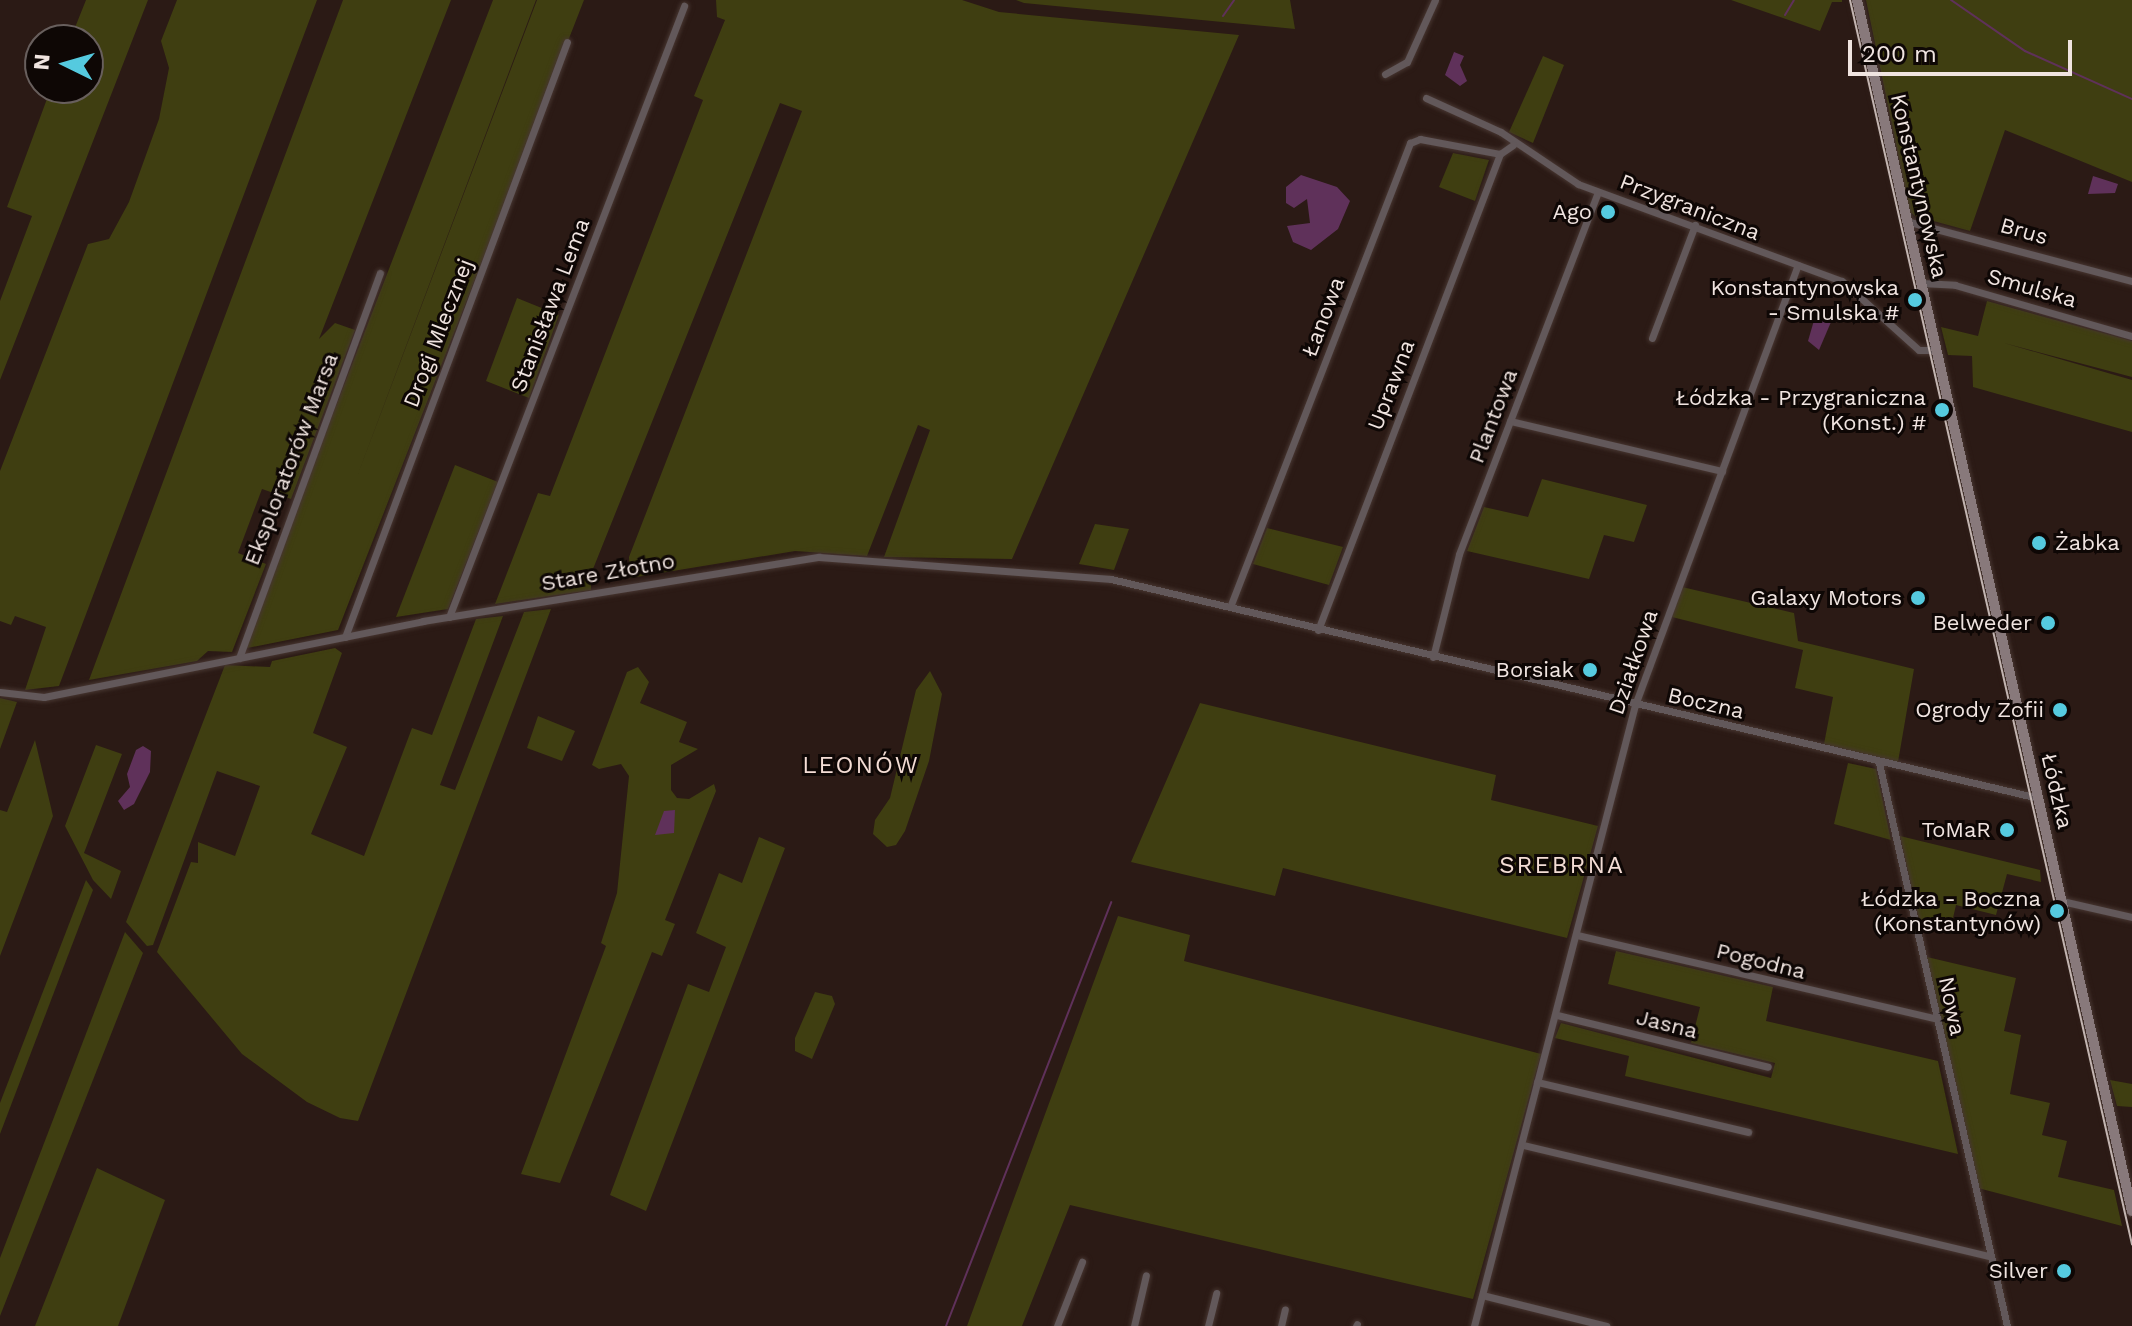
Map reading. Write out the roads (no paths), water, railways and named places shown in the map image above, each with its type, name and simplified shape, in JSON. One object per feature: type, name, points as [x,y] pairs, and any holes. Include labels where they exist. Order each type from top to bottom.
[{"type":"main road","name":"Konstantynowska","points":[[1857,0],[1943,380]]},
{"type":"main road","name":"Łódzka","points":[[1943,380],[2132,1211]]},
{"type":"street","points":[[1385,74],[1407,62],[1435,0]]},
{"type":"street","name":"Stanisława Lema","points":[[449,617],[684,6]]},
{"type":"street","name":"Drogi Mlecznej","points":[[345,637],[567,42]]},
{"type":"street","name":"Przygraniczna","points":[[1426,98],[1501,132],[1513,145],[1531,150],[1598,192],[1695,225],[1859,291],[1919,350],[1936,350]]},
{"type":"street","name":"Łanowa","points":[[1228,606],[1410,143],[1420,139],[1500,154]]},
{"type":"street","points":[[1500,154],[1513,145]]},
{"type":"street","name":"Uprawna","points":[[1318,630],[1500,154]]},
{"type":"street","name":"Plantowa","points":[[1433,657],[1459,554],[1598,192]]},
{"type":"street","name":"Brus","points":[[1906,221],[2132,281]]},
{"type":"street","points":[[1652,338],[1695,225]]},
{"type":"street","name":"Działkowa","points":[[1474,1326],[1486,1296],[1537,1082],[1557,1015],[1635,705],[1798,265]]},
{"type":"street","name":"Eksploratorów Marsa","points":[[239,658],[380,273]]},
{"type":"street","name":"Smulska","points":[[1921,283],[1955,285],[2132,336]]},
{"type":"street","points":[[1510,421],[1722,471]]},
{"type":"street","name":"Stare Złotno","points":[[0,692],[44,697],[449,617],[819,557],[1085,575],[1228,606]]},
{"type":"street","name":"Boczna","points":[[1228,606],[1879,763],[2038,798]]},
{"type":"street","name":"Nowa","points":[[1879,763],[2007,1326]]},
{"type":"street","points":[[2062,901],[2132,917]]},
{"type":"street","name":"Pogodna","points":[[1577,935],[1937,1019]]},
{"type":"street","name":"Jasna","points":[[1557,1015],[1768,1067]]},
{"type":"street","points":[[1537,1082],[1748,1132]]},
{"type":"street","points":[[1523,1145],[1990,1256]]},
{"type":"street","points":[[1057,1326],[1082,1262]]},
{"type":"street","points":[[1134,1326],[1146,1275]]},
{"type":"street","points":[[1208,1326],[1216,1293]]},
{"type":"street","points":[[1486,1296],[1606,1326]]},
{"type":"street","points":[[1281,1326],[1285,1309]]},
{"type":"waterway","points":[[1223,16],[1234,0]]},
{"type":"waterway","points":[[1785,15],[1794,0]]},
{"type":"waterway","points":[[1951,0],[2025,51],[2132,99]]},
{"type":"waterway","points":[[946,1326],[1111,902]]},
{"type":"tram line","points":[[1850,0],[2132,1244]]},
{"type":"place","name":"Ago","points":[[1608,212]]},
{"type":"place","name":"Konstantynowska - Smulska #","points":[[1915,300]]},
{"type":"place","name":"Łódzka - Przygraniczna (Konst.) #","points":[[1942,410]]},
{"type":"place","name":"Żabka","points":[[2039,543]]},
{"type":"place","name":"Galaxy Motors","points":[[1918,598]]},
{"type":"place","name":"Belweder","points":[[2048,623]]},
{"type":"place","name":"Borsiak","points":[[1590,670]]},
{"type":"place","name":"Ogrody Zofii","points":[[2060,710]]},
{"type":"place","name":"ToMaR","points":[[2007,830]]},
{"type":"place","name":"Łódzka - Boczna (Konstantynów)","points":[[2057,911]]},
{"type":"place","name":"Silver","points":[[2064,1271]]},
{"type":"district","name":"LEONÓW","points":[[861,766]]},
{"type":"district","name":"SREBRNA","points":[[1562,866]]}]
